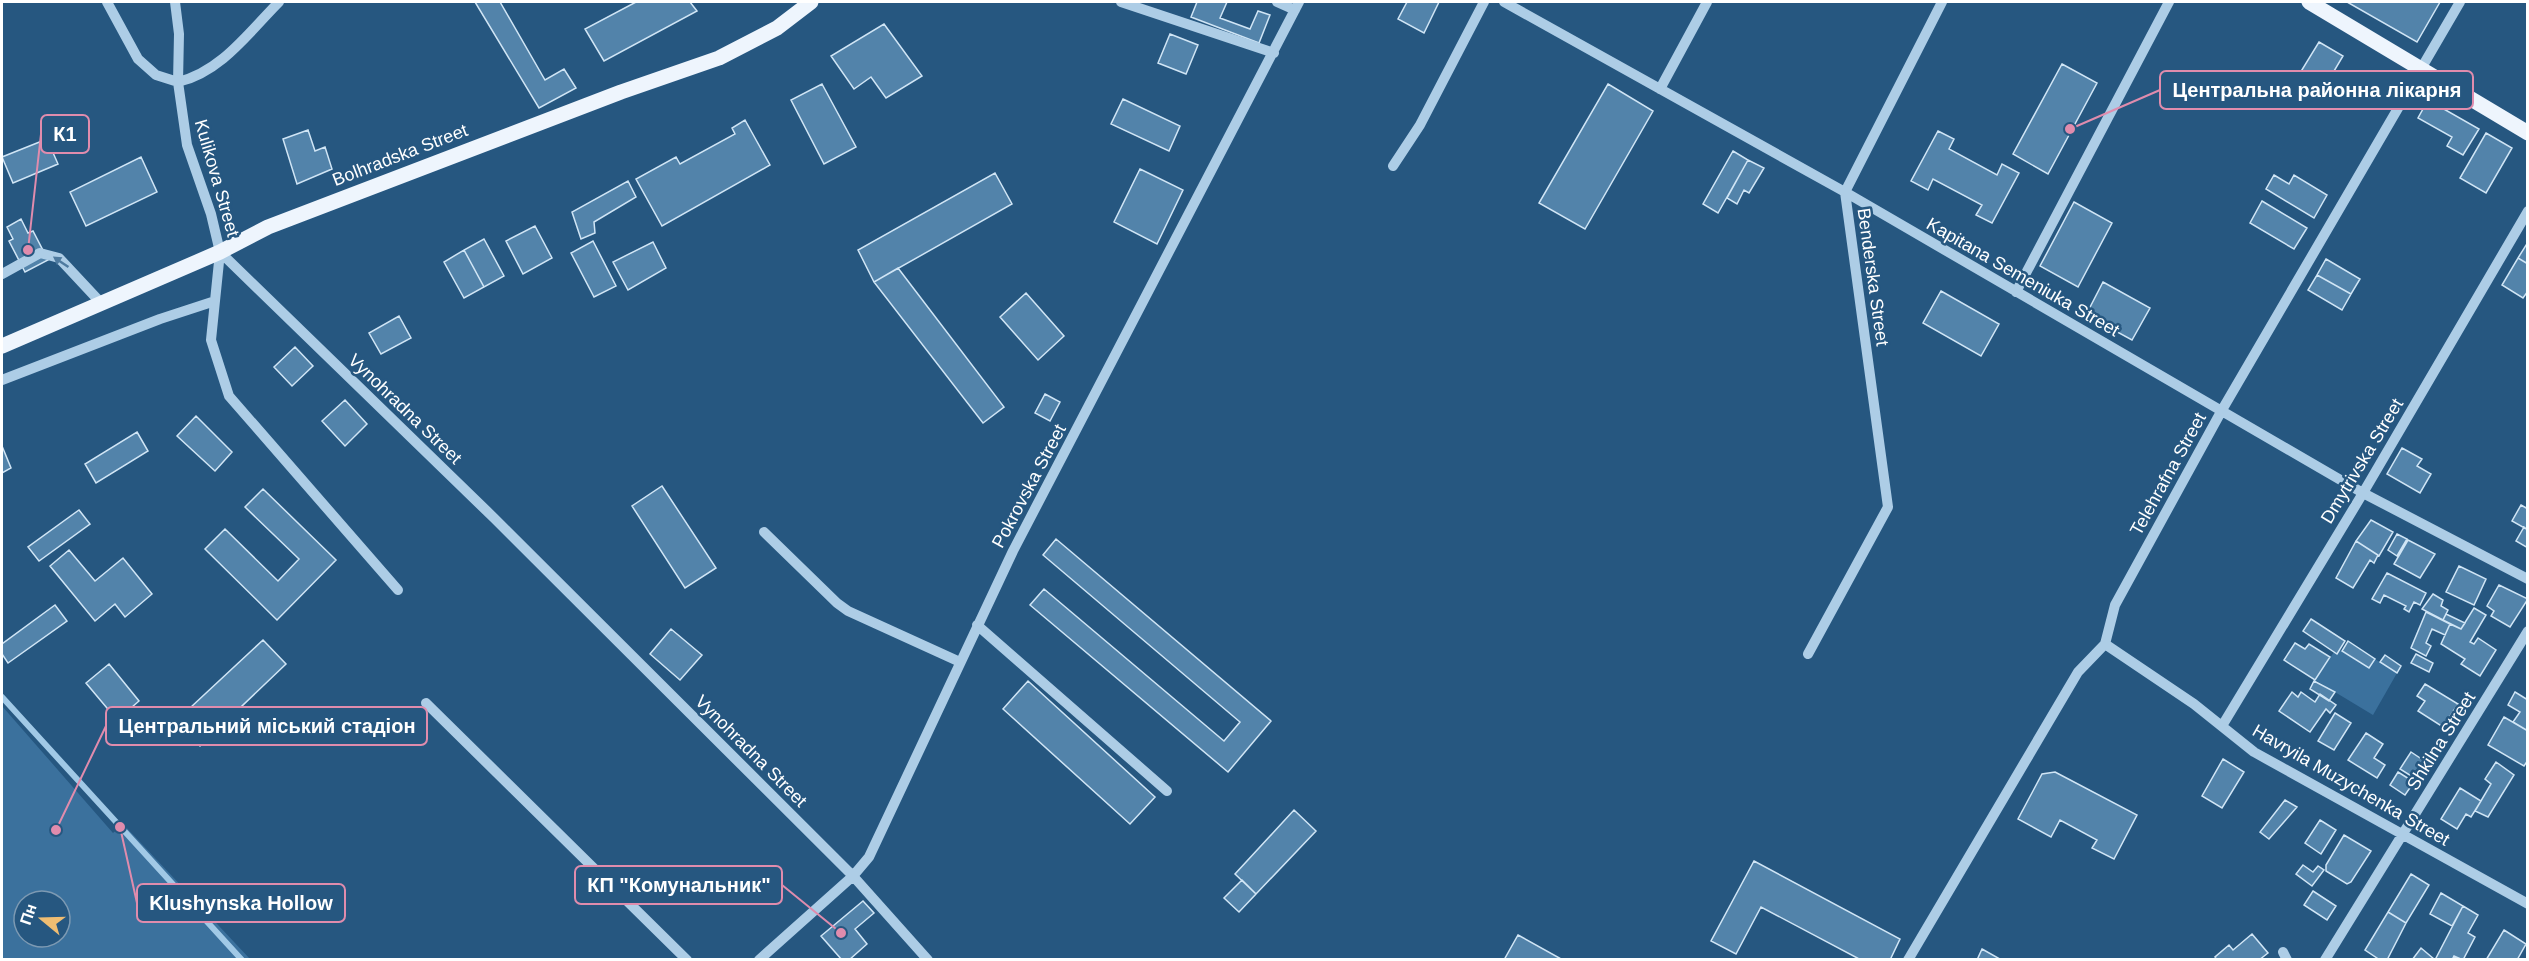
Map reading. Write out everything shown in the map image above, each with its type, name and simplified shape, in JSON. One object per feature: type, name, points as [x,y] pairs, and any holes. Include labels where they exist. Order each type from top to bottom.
[{"type":"main road","name":"Bolhradska Street","points":[[3,343],[102,304],[220,252],[268,227],[621,92],[719,58],[777,28],[811,2]]},
{"type":"main road","points":[[2309,2],[2528,133]]},
{"type":"street","points":[[107,2],[138,59],[156,75],[178,82],[197,78],[217,66],[279,2]]},
{"type":"street","name":"Kulikova Street","points":[[175,2],[178,82],[187,145],[211,214],[220,252]]},
{"type":"street","points":[[1122,2],[1274,53]]},
{"type":"street","points":[[1277,2],[1297,6]]},
{"type":"street","points":[[1393,166],[1420,125],[1484,2]]},
{"type":"street","name":"Kapitana Semeniuka Street","points":[[1503,2],[1845,192],[2363,492],[2528,579]]},
{"type":"street","points":[[1660,89],[1707,2]]},
{"type":"street","name":"Benderska Street","points":[[1809,654],[1888,507],[1845,192],[1942,2]]},
{"type":"street","points":[[2016,292],[2169,2]]},
{"type":"street","name":"Telehrafna Street","points":[[1908,960],[2078,672],[2105,644],[2115,605],[2222,410],[2460,2]]},
{"type":"street","name":"Pokrovska Street","points":[[759,960],[853,876],[870,857],[1013,551],[1297,6]]},
{"type":"street","name":"Dmytrivska Street","points":[[2222,726],[2528,211]]},
{"type":"street","points":[[220,252],[211,340],[229,396],[398,590]]},
{"type":"street","name":"Vynohradna Street","points":[[220,252],[494,518],[853,876],[928,960]]},
{"type":"street","points":[[2,274],[40,253],[59,258],[102,304]]},
{"type":"street","points":[[2,380],[160,319],[215,301]]},
{"type":"street","points":[[764,532],[837,603],[960,662]]},
{"type":"street","points":[[977,625],[1167,791]]},
{"type":"street","name":"Shkilna Street","points":[[2325,960],[2528,631]]},
{"type":"street","name":"Havryila Muzychenka Street","points":[[2105,644],[2194,704],[2254,752],[2528,904]]},
{"type":"street","points":[[426,703],[687,960]]},
{"type":"shaded area","points":[[2340,650],[2368,668],[2375,659],[2397,673],[2373,715],[2315,680],[2334,652],[2337,654]]},
{"type":"shaded area","points":[[2,706],[113,833],[123,824],[250,959],[2,959]]},
{"type":"building","points":[[475,2],[500,2],[545,80],[564,69],[576,88],[539,108]]},
{"type":"building","points":[[636,2],[690,2],[697,11],[604,61],[585,29]]},
{"type":"building","points":[[1197,2],[1227,2],[1220,18],[1250,29],[1258,11],[1270,15],[1259,43],[1191,17]]},
{"type":"building","points":[[1407,2],[1439,2],[1424,33],[1398,19]]},
{"type":"building","points":[[2347,2],[2440,2],[2417,42]]},
{"type":"building","points":[[884,24],[922,76],[886,98],[871,77],[854,89],[831,56]]},
{"type":"building","points":[[1170,34],[1198,45],[1186,74],[1158,63]]},
{"type":"building","points":[[2319,42],[2343,56],[2324,88],[2300,73]]},
{"type":"building","points":[[2062,64],[2097,83],[2048,174],[2013,154]]},
{"type":"building","points":[[822,84],[856,147],[824,164],[791,100]]},
{"type":"building","points":[[1608,84],[1653,111],[1585,229],[1539,203]]},
{"type":"building","points":[[1123,99],[1180,126],[1169,151],[1111,124]]},
{"type":"building","points":[[2428,100],[2479,129],[2463,155],[2447,146],[2452,137],[2418,118]]},
{"type":"building","points":[[745,120],[770,165],[662,226],[636,179],[676,157],[680,164],[735,134],[732,128]]},
{"type":"building","points":[[308,130],[315,151],[325,147],[332,169],[297,184],[283,139]]},
{"type":"building","points":[[1938,131],[1954,139],[1949,149],[1997,175],[2002,164],[2019,173],[1992,223],[1976,215],[1982,205],[1933,179],[1928,190],[1911,181]]},
{"type":"building","points":[[2486,133],[2512,148],[2486,193],[2460,178]]},
{"type":"building","points":[[47,139],[58,164],[13,183],[2,157]]},
{"type":"building","points":[[1733,151],[1748,160],[1718,213],[1703,204]]},
{"type":"building","points":[[141,157],[157,192],[86,226],[70,192]]},
{"type":"building","points":[[1748,160],[1764,168],[1749,193],[1744,190],[1737,204],[1727,198]]},
{"type":"building","points":[[1140,169],[1183,190],[1157,244],[1114,222]]},
{"type":"building","points":[[995,173],[1012,204],[874,282],[858,250]]},
{"type":"building","points":[[2274,175],[2289,184],[2294,175],[2327,195],[2314,218],[2266,189]]},
{"type":"building","points":[[628,181],[636,197],[594,222],[595,233],[581,239],[572,212]]},
{"type":"building","points":[[2262,201],[2307,228],[2294,249],[2250,223]]},
{"type":"building","points":[[2074,202],[2112,223],[2078,287],[2040,266]]},
{"type":"building","points":[[21,219],[28,233],[33,231],[48,260],[25,272],[9,241],[13,239],[7,227]]},
{"type":"building","points":[[535,226],[552,258],[523,274],[506,241]]},
{"type":"building","points":[[484,239],[504,276],[484,287],[464,250]]},
{"type":"building","points":[[593,241],[616,286],[594,297],[571,253]]},
{"type":"building","points":[[653,242],[666,268],[628,290],[613,262]]},
{"type":"building","points":[[2528,242],[2528,264],[2518,258]]},
{"type":"building","points":[[464,250],[484,287],[464,298],[444,262]]},
{"type":"building","points":[[2518,258],[2528,264],[2528,291],[2523,298],[2502,285]]},
{"type":"building","points":[[2326,259],[2360,279],[2351,294],[2317,275]]},
{"type":"building","points":[[898,268],[1004,407],[983,423],[874,282]]},
{"type":"building","points":[[2317,275],[2351,294],[2342,310],[2308,290]]},
{"type":"building","points":[[2103,282],[2150,308],[2132,340],[2086,315]]},
{"type":"building","points":[[1941,291],[1999,324],[1981,356],[1923,323]]},
{"type":"building","points":[[1026,293],[1064,336],[1038,360],[1000,317]]},
{"type":"building","points":[[399,316],[411,338],[381,354],[369,333]]},
{"type":"building","points":[[295,347],[313,366],[292,386],[274,367]]},
{"type":"building","points":[[1045,394],[1060,402],[1050,421],[1035,413]]},
{"type":"building","points":[[345,400],[367,424],[345,446],[322,421]]},
{"type":"building","points":[[196,416],[232,452],[215,471],[177,436]]},
{"type":"building","points":[[137,432],[148,451],[96,483],[85,464]]},
{"type":"building","points":[[2,446],[11,468],[2,473]]},
{"type":"building","points":[[2402,448],[2422,459],[2417,466],[2431,474],[2420,493],[2387,474]]},
{"type":"building","points":[[662,486],[716,568],[685,588],[632,506]]},
{"type":"building","points":[[263,489],[336,560],[277,620],[205,549],[225,529],[278,581],[299,559],[245,507]]},
{"type":"building","points":[[2521,505],[2528,509],[2528,530],[2512,521]]},
{"type":"building","points":[[79,510],[90,524],[39,561],[28,547]]},
{"type":"building","points":[[2371,520],[2393,532],[2379,556],[2356,541]]},
{"type":"building","points":[[2524,527],[2528,530],[2528,548],[2516,541]]},
{"type":"building","points":[[2397,534],[2407,539],[2397,556],[2388,550]]},
{"type":"building","points":[[1056,539],[1271,721],[1228,772],[1030,605],[1044,589],[1224,741],[1240,722],[1043,555]]},
{"type":"building","points":[[2408,540],[2435,554],[2420,578],[2394,564]]},
{"type":"building","points":[[2356,541],[2378,555],[2374,563],[2370,560],[2353,588],[2336,578]]},
{"type":"building","points":[[69,550],[95,581],[123,558],[152,594],[125,617],[115,604],[95,621],[50,566]]},
{"type":"building","points":[[2459,566],[2486,579],[2474,605],[2446,592]]},
{"type":"building","points":[[2387,573],[2426,593],[2420,605],[2414,602],[2409,612],[2404,609],[2406,606],[2384,595],[2380,603],[2372,599]]},
{"type":"building","points":[[2499,585],[2528,599],[2510,627],[2491,616],[2494,611],[2487,606]]},
{"type":"building","points":[[2433,594],[2443,600],[2441,606],[2448,610],[2443,620],[2422,609]]},
{"type":"building","points":[[55,605],[67,621],[8,663],[2,654],[2,644]]},
{"type":"building","points":[[2474,608],[2486,615],[2470,642],[2474,644],[2478,638],[2496,650],[2480,676],[2461,664],[2465,659],[2441,644],[2450,624],[2461,629]]},
{"type":"building","points":[[2426,612],[2450,624],[2445,635],[2432,629],[2426,643],[2431,646],[2426,656],[2411,648]]},
{"type":"building","points":[[2446,614],[2465,623],[2461,629],[2443,620]]},
{"type":"building","points":[[2311,619],[2345,641],[2337,654],[2303,631]]},
{"type":"building","points":[[671,629],[702,655],[680,680],[650,654]]},
{"type":"building","points":[[263,640],[286,664],[200,746],[176,721]]},
{"type":"building","points":[[2348,641],[2375,659],[2369,668],[2342,651]]},
{"type":"building","points":[[2295,643],[2305,649],[2309,644],[2330,657],[2315,680],[2284,660]]},
{"type":"building","points":[[2416,654],[2433,663],[2429,672],[2411,663]]},
{"type":"building","points":[[2385,655],[2401,666],[2397,673],[2380,662]]},
{"type":"building","points":[[109,664],[139,701],[117,720],[86,683]]},
{"type":"building","points":[[1028,681],[1155,797],[1130,824],[1003,709]]},
{"type":"building","points":[[2314,681],[2335,692],[2329,701],[2310,689]]},
{"type":"building","points":[[2425,684],[2458,704],[2443,727],[2418,711],[2425,701],[2417,696]]},
{"type":"building","points":[[2292,692],[2298,697],[2301,692],[2315,702],[2320,694],[2336,705],[2330,713],[2326,709],[2310,732],[2279,711]]},
{"type":"building","points":[[2515,692],[2528,700],[2528,731],[2513,722],[2520,712],[2508,705]]},
{"type":"building","points":[[2335,713],[2351,723],[2334,750],[2318,741]]},
{"type":"building","points":[[2504,717],[2528,731],[2528,760],[2524,766],[2488,745]]},
{"type":"building","points":[[2366,733],[2383,744],[2374,758],[2385,765],[2377,778],[2348,760]]},
{"type":"building","points":[[2411,752],[2426,762],[2416,779],[2400,769]]},
{"type":"building","points":[[2223,759],[2244,772],[2222,808],[2202,796]]},
{"type":"building","points":[[2496,762],[2514,775],[2488,817],[2475,811],[2491,784],[2485,779]]},
{"type":"building","points":[[2055,772],[2137,815],[2114,859],[2092,848],[2097,840],[2060,820],[2051,837],[2018,819],[2042,774]]},
{"type":"building","points":[[2398,772],[2414,782],[2405,795],[2390,785]]},
{"type":"building","points":[[2460,788],[2481,801],[2471,817],[2466,814],[2457,829],[2441,819]]},
{"type":"building","points":[[2285,800],[2297,807],[2269,839],[2260,832]]},
{"type":"building","points":[[1294,810],[1316,831],[1256,894],[1235,874]]},
{"type":"building","points":[[2320,820],[2336,830],[2321,854],[2305,843]]},
{"type":"building","points":[[2344,835],[2371,851],[2351,882],[2347,884],[2326,871],[2326,865]]},
{"type":"building","points":[[1754,861],[1900,939],[1890,960],[1861,960],[1761,907],[1736,954],[1711,941]]},
{"type":"building","points":[[2303,865],[2313,872],[2318,866],[2324,870],[2312,886],[2296,874]]},
{"type":"building","points":[[2411,874],[2429,885],[2406,923],[2388,912]]},
{"type":"building","points":[[1242,880],[1256,894],[1239,912],[1224,898]]},
{"type":"building","points":[[2313,891],[2336,906],[2327,920],[2304,905]]},
{"type":"building","points":[[2441,893],[2463,906],[2452,926],[2430,914]]},
{"type":"building","points":[[863,901],[874,913],[855,929],[867,944],[849,960],[842,960],[821,936]]},
{"type":"building","points":[[2463,906],[2478,915],[2468,933],[2475,937],[2463,960],[2454,956],[2452,960],[2435,960]]},
{"type":"building","points":[[2388,912],[2406,923],[2387,960],[2380,960],[2365,950]]},
{"type":"building","points":[[2504,930],[2526,944],[2517,960],[2486,960]]},
{"type":"building","points":[[2252,934],[2268,953],[2259,960],[2217,960],[2215,957],[2229,945],[2233,950]]},
{"type":"building","points":[[1518,935],[1563,960],[1504,960]]},
{"type":"building","points":[[2421,948],[2434,959],[2435,960],[2412,960]]},
{"type":"building","points":[[1982,949],[2000,959],[1977,960]]},
{"type":"waterway","points":[[2,697],[242,960]]},
{"type":"place","name":"Центральна районна лікарня","points":[[2070,129]]},
{"type":"place","name":"К1","points":[[28,250]]},
{"type":"place","name":"Klushynska Hollow","points":[[120,827]]},
{"type":"place","name":"Центральний міський стадіон","points":[[56,830]]},
{"type":"place","name":"КП \"Комунальник\"","points":[[841,933]]}]
